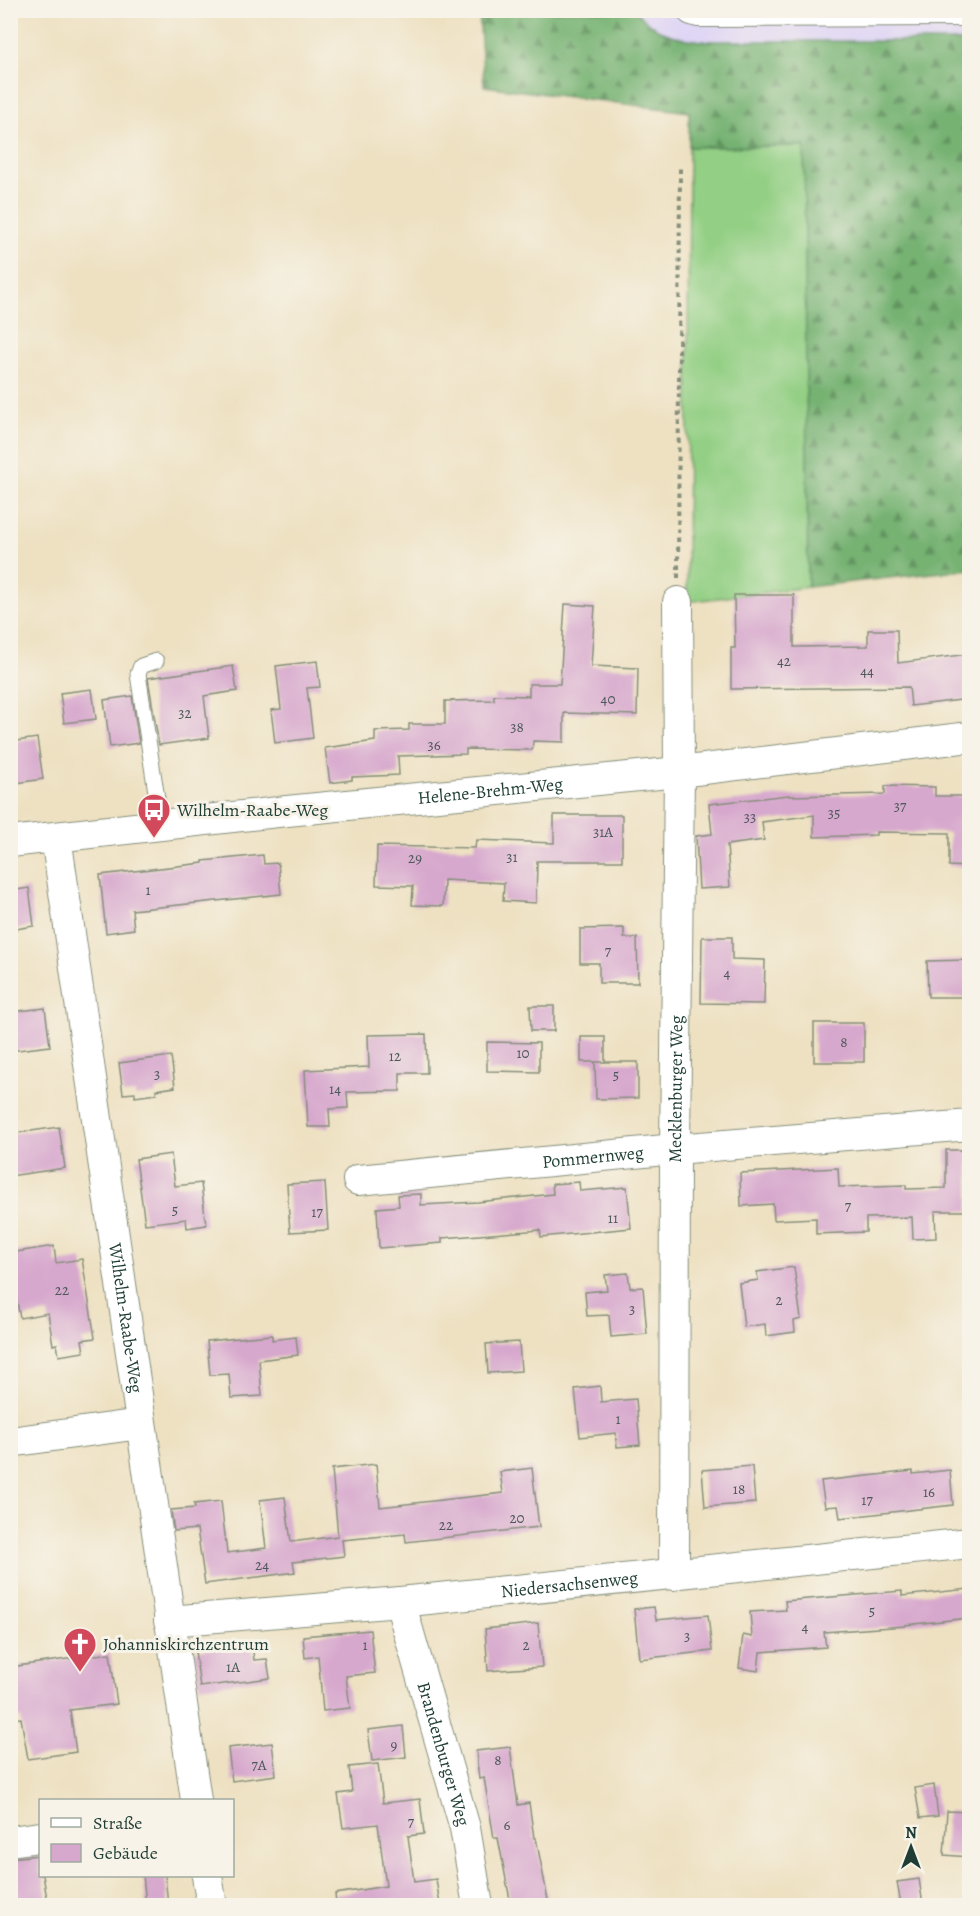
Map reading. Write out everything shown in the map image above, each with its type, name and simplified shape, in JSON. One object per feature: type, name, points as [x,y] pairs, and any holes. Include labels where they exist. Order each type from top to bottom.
[{"type":"street","points":[[692,10],[699,12],[969,11]]},
{"type":"street","name":"Mecklenburger Weg","points":[[674,1575],[678,602]]},
{"type":"street","name":"Helene-Brehm-Weg","points":[[10,842],[679,772],[969,737]]},
{"type":"street","name":"Wilhelm-Raabe-Weg","points":[[56,837],[196,1799]]},
{"type":"street","name":"Pommernweg","points":[[358,1180],[675,1149],[969,1125]]},
{"type":"street","points":[[10,1442],[140,1424]]},
{"type":"street","name":"Niedersachsenweg","points":[[169,1621],[400,1602],[969,1543]]},
{"type":"street","name":"Brandenburger Weg","points":[[400,1602],[465,1828],[478,1905]]},
{"type":"street","points":[[10,1841],[39,1837]]},
{"type":"street","points":[[207,1877],[212,1905]]},
{"type":"lane","points":[[156,661],[141,666],[138,674],[161,825]]},
{"type":"path","points":[[678,602],[680,168]]},
{"type":"shaded area","points":[[635,11],[969,11],[969,41],[701,41],[674,38],[648,23]]},
{"type":"green space","points":[[479,11],[635,11],[665,33],[701,41],[969,41],[969,569],[808,587],[804,146],[689,147],[689,112],[484,86]]},
{"type":"green space","points":[[805,146],[808,587],[687,602],[689,147]]},
{"type":"building","points":[[734,595],[794,595],[794,647],[868,646],[868,630],[897,630],[898,663],[969,654],[969,699],[911,706],[909,687],[731,689],[731,648],[735,648]]},
{"type":"building","points":[[565,604],[595,606],[591,666],[638,668],[637,715],[564,713],[564,742],[533,741],[532,750],[466,749],[466,754],[398,756],[399,775],[352,777],[352,780],[330,783],[325,748],[375,741],[375,731],[409,730],[409,724],[445,724],[445,701],[494,700],[494,695],[529,696],[529,684],[560,684]]},
{"type":"building","points":[[317,661],[320,687],[307,688],[313,738],[275,743],[271,710],[281,709],[276,666]]},
{"type":"building","points":[[233,666],[237,691],[204,696],[209,738],[159,745],[148,678]]},
{"type":"building","points":[[92,689],[96,719],[64,723],[60,693]]},
{"type":"building","points":[[132,696],[139,743],[110,747],[104,700]]},
{"type":"building","points":[[37,738],[43,779],[10,784],[10,742]]},
{"type":"building","points":[[885,786],[935,787],[935,796],[969,796],[969,867],[949,866],[949,833],[876,832],[876,835],[814,837],[814,815],[762,822],[764,840],[727,845],[730,887],[699,889],[696,836],[712,834],[709,804],[789,795],[885,794]]},
{"type":"building","points":[[554,815],[622,815],[622,861],[537,861],[536,903],[503,901],[504,883],[444,880],[443,906],[412,905],[413,886],[376,885],[377,846],[475,848],[476,840],[554,843]]},
{"type":"building","points":[[263,855],[264,864],[278,863],[281,894],[132,910],[134,929],[106,933],[100,875]]},
{"type":"building","points":[[29,888],[34,926],[10,930],[10,891]]},
{"type":"building","points":[[624,928],[624,938],[637,938],[638,983],[599,983],[599,963],[580,963],[580,929]]},
{"type":"building","points":[[702,937],[732,937],[732,959],[765,960],[764,1004],[701,1003]]},
{"type":"building","points":[[969,960],[969,997],[928,997],[927,961]]},
{"type":"building","points":[[530,1006],[554,1006],[554,1031],[531,1031]]},
{"type":"building","points":[[45,1008],[50,1046],[10,1051],[10,1012]]},
{"type":"building","points":[[814,1023],[864,1023],[864,1062],[814,1062]]},
{"type":"building","points":[[426,1034],[427,1073],[400,1073],[400,1091],[347,1092],[348,1108],[329,1109],[330,1127],[308,1127],[305,1070],[369,1067],[368,1035]]},
{"type":"building","points":[[581,1037],[605,1037],[605,1062],[581,1062]]},
{"type":"building","points":[[487,1042],[539,1043],[539,1072],[487,1071]]},
{"type":"building","points":[[171,1056],[175,1087],[156,1090],[156,1094],[135,1097],[135,1093],[123,1094],[119,1063]]},
{"type":"building","points":[[595,1062],[638,1062],[638,1098],[596,1099]]},
{"type":"building","points":[[59,1127],[65,1168],[10,1176],[10,1134]]},
{"type":"building","points":[[946,1150],[969,1150],[969,1211],[935,1211],[936,1238],[913,1239],[912,1217],[866,1218],[866,1232],[816,1234],[816,1218],[774,1220],[773,1204],[741,1206],[740,1173],[838,1168],[839,1187],[906,1185],[906,1189],[946,1188]]},
{"type":"building","points":[[171,1154],[175,1186],[201,1183],[206,1225],[187,1228],[186,1219],[145,1224],[136,1159]]},
{"type":"building","points":[[325,1182],[328,1230],[290,1232],[287,1184]]},
{"type":"building","points":[[579,1182],[580,1191],[627,1187],[631,1228],[541,1237],[540,1230],[442,1238],[442,1243],[379,1248],[377,1208],[399,1206],[398,1195],[421,1194],[421,1205],[478,1202],[553,1194],[552,1184]]},
{"type":"building","points":[[54,1246],[56,1263],[82,1259],[95,1338],[82,1340],[84,1352],[59,1356],[57,1344],[53,1345],[48,1313],[20,1318],[10,1253]]},
{"type":"building","points":[[794,1267],[801,1319],[794,1321],[795,1332],[766,1336],[765,1324],[744,1327],[739,1283],[758,1280],[757,1272]]},
{"type":"building","points":[[628,1273],[630,1288],[643,1287],[647,1334],[611,1337],[609,1315],[587,1316],[585,1292],[607,1290],[605,1275]]},
{"type":"building","points":[[272,1335],[272,1340],[296,1337],[298,1355],[259,1360],[262,1396],[231,1398],[229,1374],[210,1375],[207,1341]]},
{"type":"building","points":[[519,1342],[521,1371],[488,1373],[486,1344]]},
{"type":"building","points":[[600,1386],[601,1402],[636,1399],[640,1445],[617,1447],[616,1433],[580,1437],[575,1389]]},
{"type":"building","points":[[376,1464],[380,1507],[503,1493],[500,1472],[532,1468],[539,1527],[406,1542],[405,1534],[342,1540],[344,1556],[293,1562],[295,1572],[205,1584],[197,1529],[174,1531],[171,1510],[195,1508],[194,1504],[221,1501],[227,1553],[266,1548],[260,1500],[285,1497],[291,1542],[338,1536],[332,1469]]},
{"type":"building","points":[[752,1466],[755,1503],[705,1507],[702,1470]]},
{"type":"building","points":[[950,1470],[953,1505],[840,1518],[838,1506],[825,1507],[821,1481],[913,1471],[913,1474]]},
{"type":"building","points":[[969,1589],[969,1618],[905,1626],[824,1632],[826,1647],[760,1652],[758,1671],[739,1668],[743,1635],[752,1637],[750,1612],[786,1610],[785,1601],[902,1591],[902,1596]]},
{"type":"building","points":[[654,1607],[656,1620],[708,1615],[712,1651],[639,1659],[634,1609]]},
{"type":"building","points":[[538,1623],[542,1667],[488,1671],[485,1629]]},
{"type":"building","points":[[370,1630],[375,1673],[346,1676],[350,1708],[323,1711],[318,1656],[305,1658],[303,1636]]},
{"type":"building","points":[[252,1643],[254,1660],[267,1659],[270,1678],[200,1687],[195,1651]]},
{"type":"building","points":[[110,1653],[117,1704],[70,1710],[76,1752],[28,1759],[21,1718],[10,1719],[10,1667]]},
{"type":"building","points":[[403,1726],[406,1757],[372,1761],[368,1730]]},
{"type":"building","points":[[272,1743],[276,1775],[232,1781],[228,1748]]},
{"type":"building","points":[[510,1747],[518,1805],[529,1803],[534,1838],[536,1838],[548,1900],[521,1905],[511,1905],[498,1838],[494,1838],[484,1778],[479,1779],[476,1751]]},
{"type":"building","points":[[378,1764],[383,1803],[420,1799],[424,1834],[408,1836],[414,1882],[436,1879],[440,1905],[336,1905],[335,1894],[386,1886],[378,1824],[343,1828],[338,1794],[352,1792],[349,1767]]},
{"type":"building","points":[[934,1785],[938,1816],[920,1818],[915,1788]]},
{"type":"building","points":[[947,1811],[969,1812],[969,1857],[944,1855]]},
{"type":"building","points":[[39,1855],[39,1877],[43,1877],[48,1905],[10,1905],[10,1858]]},
{"type":"building","points":[[143,1877],[165,1877],[168,1905],[146,1905]]},
{"type":"building","points":[[919,1879],[923,1905],[901,1905],[897,1882]]},
{"type":"place","name":"Wilhelm-Raabe-Weg","points":[[154,839]]},
{"type":"place","name":"Johanniskirchzentrum","points":[[80,1673]]}]
